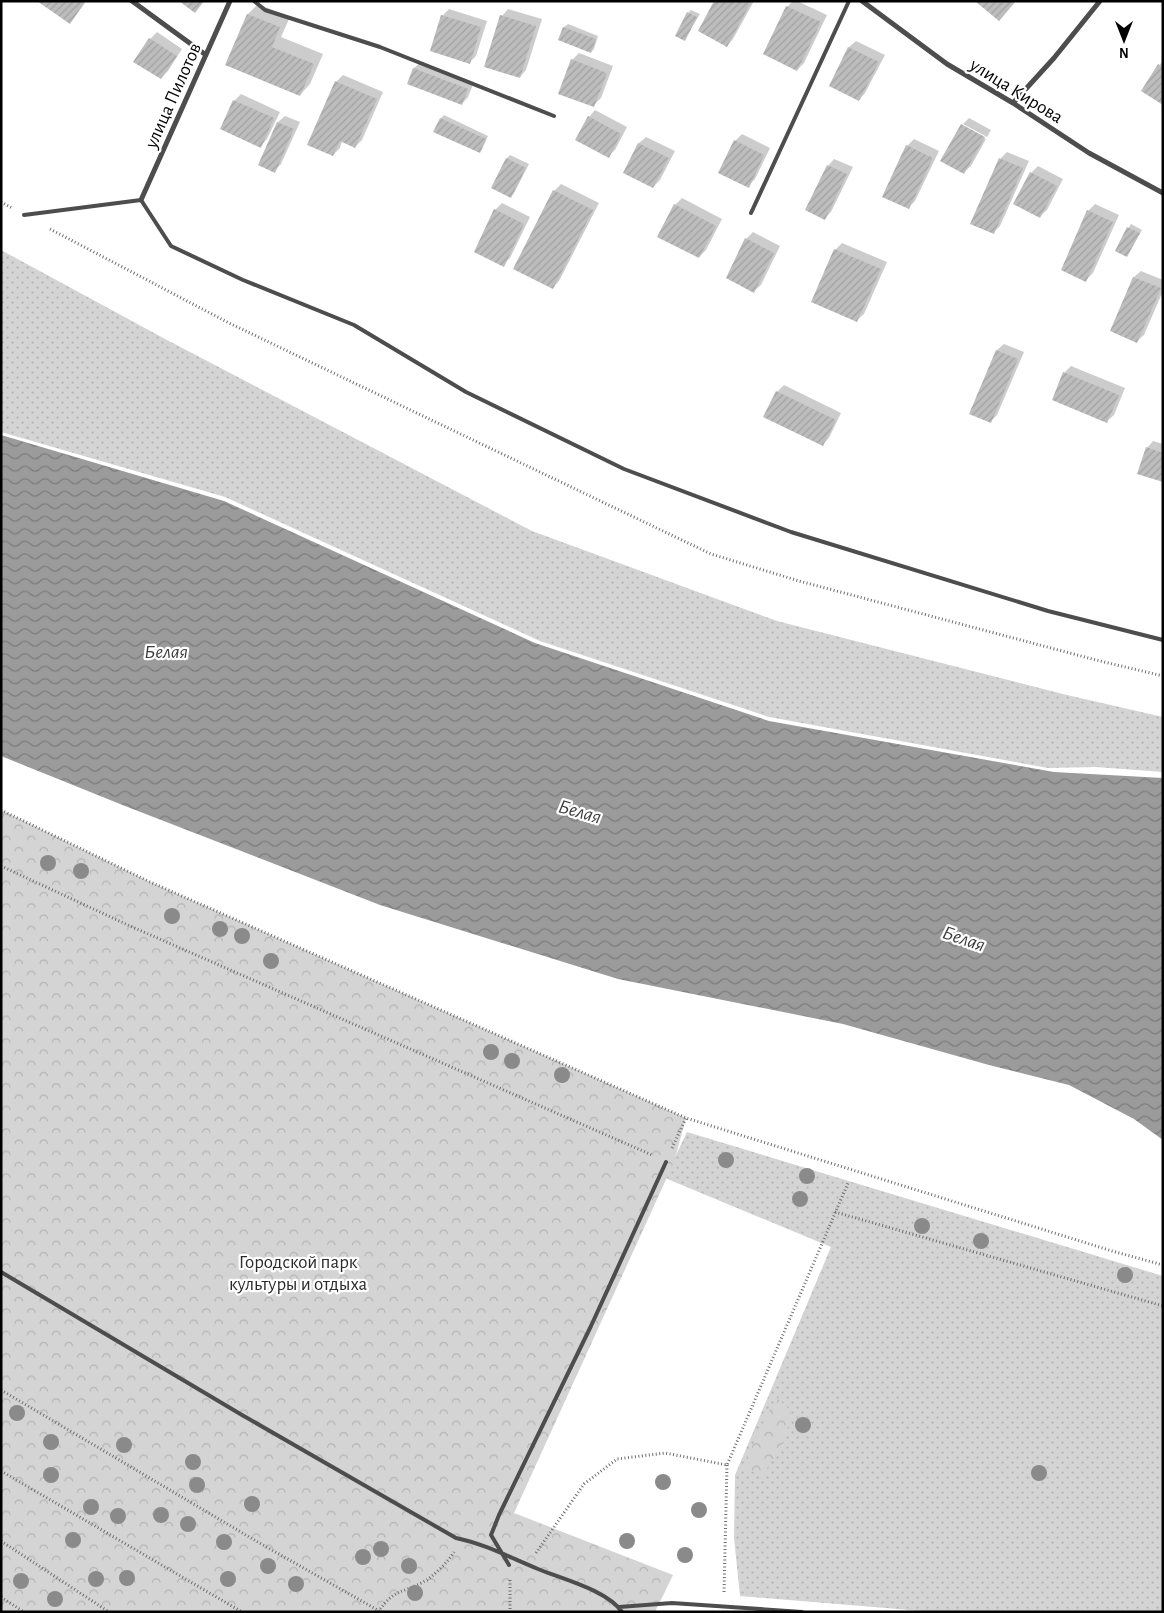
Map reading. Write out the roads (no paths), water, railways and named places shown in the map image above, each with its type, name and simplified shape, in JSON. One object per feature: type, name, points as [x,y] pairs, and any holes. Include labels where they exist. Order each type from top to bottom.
[{"type":"street","points":[[132,1],[206,55]]},
{"type":"street","name":"улица Пилотов","points":[[141,200],[230,1]]},
{"type":"street","name":"улица Кирова","points":[[862,1],[947,64],[1013,103],[1089,153],[1163,193]]},
{"type":"street","points":[[1013,103],[1054,58],[1100,1]]},
{"type":"lane","points":[[254,1],[265,10],[380,47],[554,116]]},
{"type":"lane","points":[[751,213],[849,1]]},
{"type":"lane","points":[[24,215],[141,200],[171,246],[243,280],[354,325],[466,392],[624,469],[790,532],[1048,611],[1163,640]]},
{"type":"lane","points":[[509,1565],[491,1535],[591,1326],[666,1162]]},
{"type":"lane","points":[[1,1272],[251,1420],[456,1538],[474,1542],[551,1574],[581,1584],[619,1607],[622,1612]]},
{"type":"lane","points":[[619,1607],[672,1603],[802,1612]]},
{"type":"water","name":"Белая","points":[[1,435],[224,501],[535,643],[769,721],[1054,772],[1163,778],[1163,1140],[1134,1119],[1069,1085],[989,1065],[843,1024],[618,979],[380,905],[1,756]]},
{"type":"park label","name":"Городской парк культуры и отдыха","points":[[298,1272]]}]
